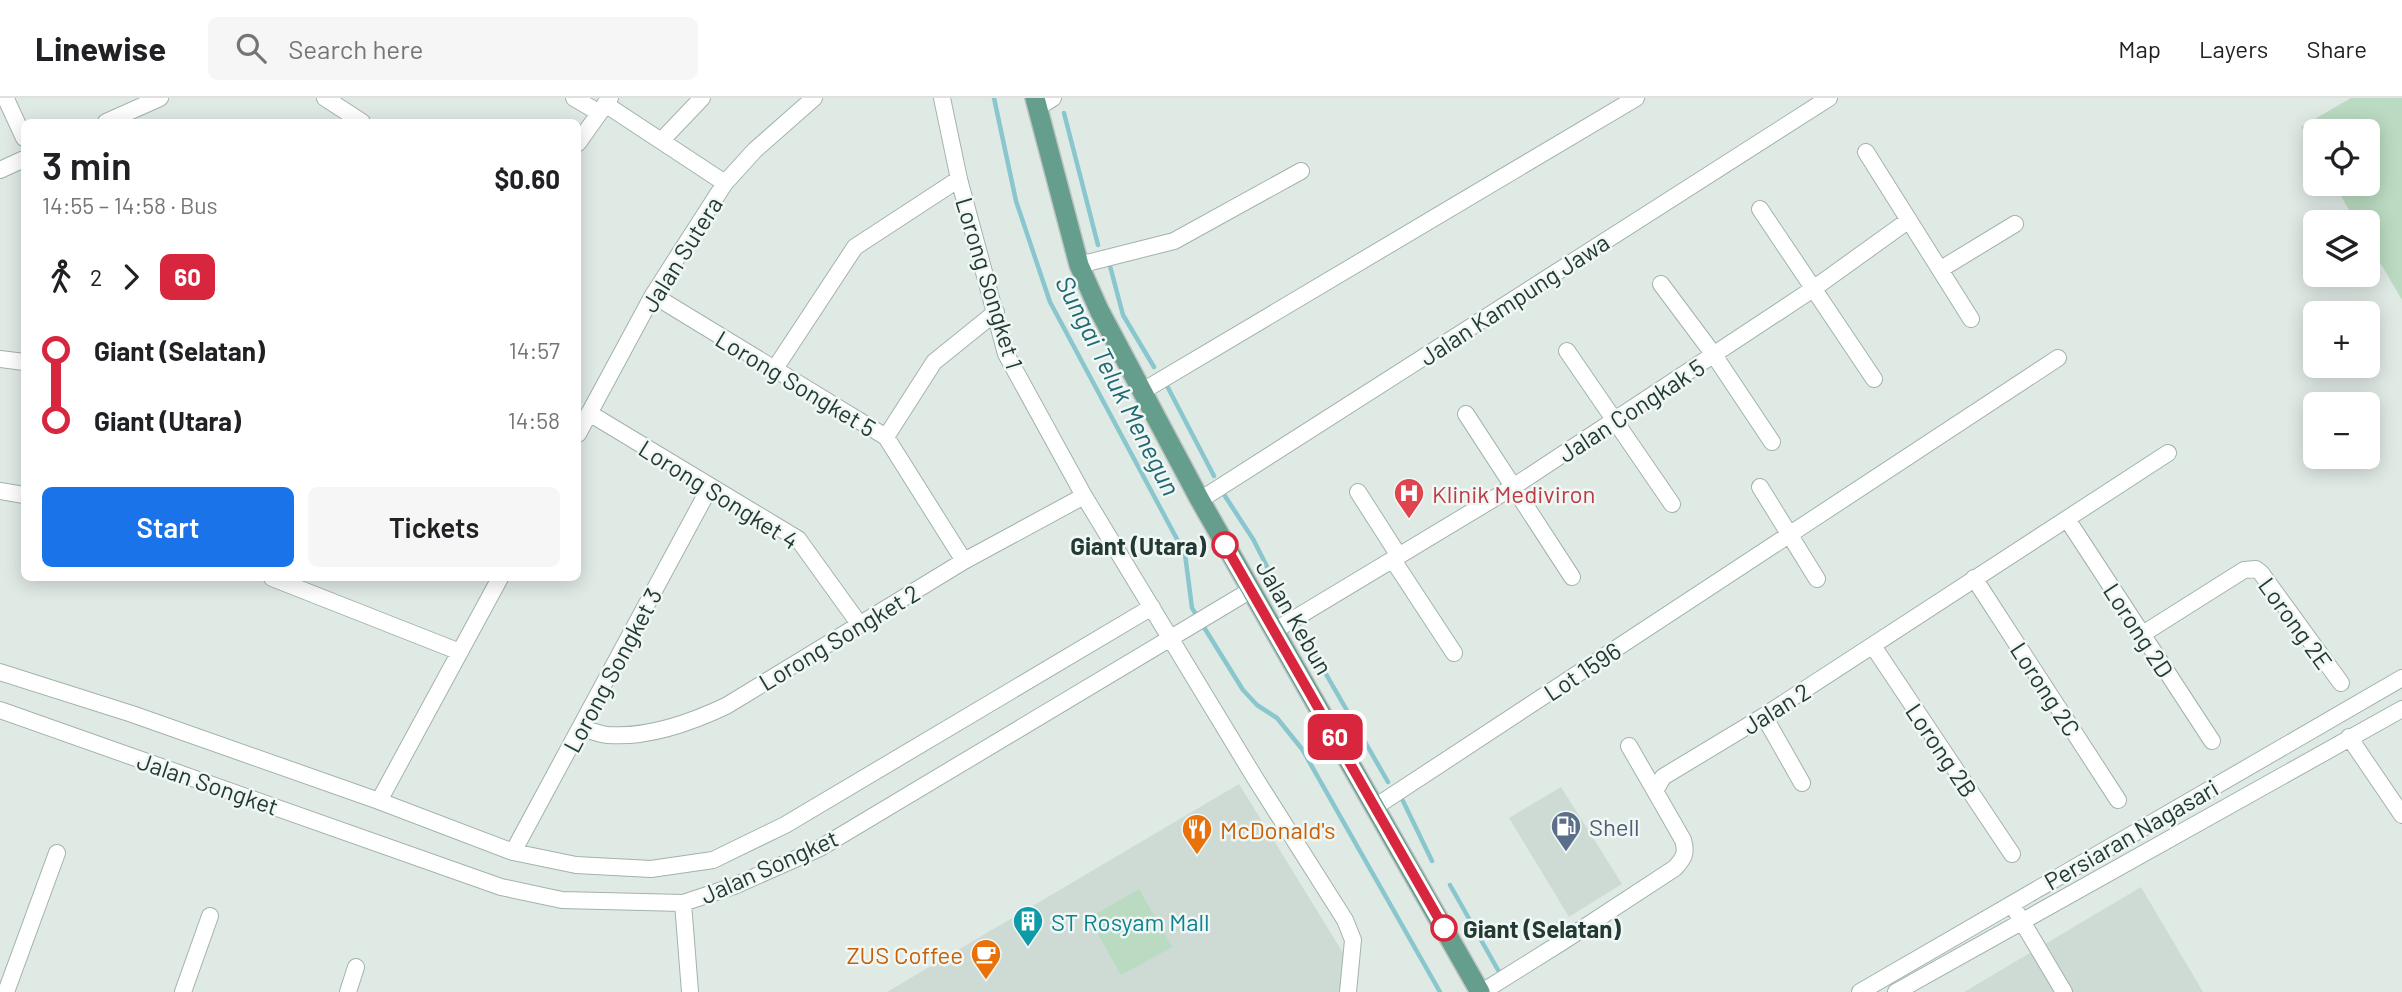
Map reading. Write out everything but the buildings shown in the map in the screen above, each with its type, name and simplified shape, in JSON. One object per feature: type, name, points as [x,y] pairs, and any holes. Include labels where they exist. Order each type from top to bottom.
[{"type":"main road","name":"Jalan Kebun","points":[[1042,101],[1079,265],[1099,310],[1200,500],[1481,992]]},
{"type":"street","points":[[113,119],[160,98]]},
{"type":"street","points":[[325,98],[357,119]]},
{"type":"street","points":[[574,98],[604,105],[725,183]]},
{"type":"street","points":[[661,141],[702,98]]},
{"type":"street","name":"Lorong Songket 1","points":[[943,98],[959,179],[1006,354],[1084,496],[1345,920],[1353,940],[1348,992]]},
{"type":"street","points":[[1141,391],[1636,98]]},
{"type":"street","name":"Jalan Kampung Jawa","points":[[1200,500],[1829,98]]},
{"type":"street","points":[[6,99],[21,132]]},
{"type":"street","name":"Jalan Sutera","points":[[581,428],[653,295],[725,183],[754,150],[810,99]]},
{"type":"street","points":[[581,139],[604,105]]},
{"type":"street","points":[[1866,152],[1971,319]]},
{"type":"street","points":[[0,170],[21,160]]},
{"type":"street","points":[[1079,265],[1174,241],[1301,171]]},
{"type":"street","points":[[774,370],[855,247],[959,179]]},
{"type":"street","points":[[1760,209],[1874,380]]},
{"type":"street","name":"Jalan Congkak 5","points":[[1274,631],[1513,488],[1814,289],[1909,220]]},
{"type":"street","points":[[1941,269],[2015,224]]},
{"type":"street","points":[[1661,284],[1714,355],[1772,442]]},
{"type":"street","name":"Lorong Songket 5","points":[[653,295],[886,437],[964,561]]},
{"type":"street","points":[[886,437],[934,362],[996,312]]},
{"type":"street","points":[[1567,351],[1672,504]]},
{"type":"street","name":"Lot 1596","points":[[1375,807],[2058,358]]},
{"type":"street","points":[[0,359],[21,362]]},
{"type":"street","name":"Lorong Songket 4","points":[[589,412],[798,538],[860,625]]},
{"type":"street","points":[[1466,414],[1572,577]]},
{"type":"street","name":"Jalan 2","points":[[1655,791],[1663,777],[1764,716],[2168,453]]},
{"type":"street","name":"Lorong Songket 3","points":[[513,852],[710,487]]},
{"type":"street","points":[[1760,487],[1817,579]]},
{"type":"street","points":[[0,491],[21,494]]},
{"type":"street","points":[[1359,492],[1454,653]]},
{"type":"street","name":"Lorong Songket 2","points":[[581,728],[607,735],[644,732],[692,722],[726,706],[964,561],[1084,496]]},
{"type":"street","name":"Lorong 2D","points":[[2067,519],[2212,741]]},
{"type":"street","name":"Lorong 2E","points":[[2141,635],[2244,570],[2256,569],[2341,683]]},
{"type":"street","name":"Lorong 2C","points":[[1974,578],[2118,800]]},
{"type":"street","points":[[280,581],[460,652]]},
{"type":"street","points":[[379,802],[498,581]]},
{"type":"street","name":"Jalan Songket","points":[[0,710],[501,887],[562,900],[682,903],[734,886],[820,848],[1251,590]]},
{"type":"street","name":"Jalan Songket","points":[[0,672],[132,714],[513,852],[576,865],[651,869],[713,860],[785,825],[1152,607]]},
{"type":"street","name":"Lorong 2B","points":[[1873,646],[2012,854]]},
{"type":"street","name":"Persiaran Nagasari","points":[[1860,992],[2402,678]]},
{"type":"street","name":"Persiaran Nagasari","points":[[1896,992],[2402,709]]},
{"type":"street","points":[[1764,716],[1802,783]]},
{"type":"street","points":[[2349,737],[2402,815]]},
{"type":"street","points":[[1481,992],[1675,868],[1684,857],[1686,848],[1683,839],[1629,746]]},
{"type":"street","points":[[6,992],[58,853]]},
{"type":"street","points":[[682,903],[690,992]]},
{"type":"street","points":[[2011,903],[2064,992]]},
{"type":"street","points":[[183,992],[210,916]]},
{"type":"street","points":[[348,992],[356,967]]},
{"type":"shaded area","points":[[1239,784],[1345,956],[1344,992],[887,992]]},
{"type":"shaded area","points":[[1561,787],[1622,884],[1569,917],[1509,818]]},
{"type":"shaded area","points":[[2141,887],[2203,992],[1964,992]]},
{"type":"green space","points":[[2351,98],[2402,98],[2402,300],[2380,262],[2380,210],[2349,210],[2341,196],[2380,196],[2380,119],[2315,119]]},
{"type":"green space","points":[[1139,889],[1172,947],[1121,975],[1089,918]]},
{"type":"waterway","name":"Sungai Teluk Menegun","points":[[994,98],[1016,201],[1050,302],[1185,554],[1192,608],[1243,690],[1257,705],[1277,718],[1302,749],[1440,992]]},
{"type":"waterway","points":[[1064,113],[1098,245]]},
{"type":"waterway","points":[[1110,266],[1123,315],[1154,367]]},
{"type":"waterway","points":[[1165,382],[1214,476]]},
{"type":"waterway","points":[[1223,493],[1253,539],[1287,606]]},
{"type":"waterway","points":[[1303,634],[1388,782]]},
{"type":"waterway","points":[[1403,801],[1432,861]]},
{"type":"waterway","points":[[1450,885],[1498,970]]},
{"type":"bus line","name":"60","points":[[1225,545],[1444,928]]},
{"type":"place","name":"Klinik Mediviron","points":[[1409,520]]},
{"type":"place","name":"Giant (Utara)","points":[[1225,545]]},
{"type":"place","name":"Shell","points":[[1566,853]]},
{"type":"place","name":"McDonald's","points":[[1197,856]]},
{"type":"place","name":"Giant (Selatan)","points":[[1444,928]]},
{"type":"place","name":"ST Rosyam Mall","points":[[1028,948]]},
{"type":"place","name":"ZUS Coffee","points":[[986,981]]}]
